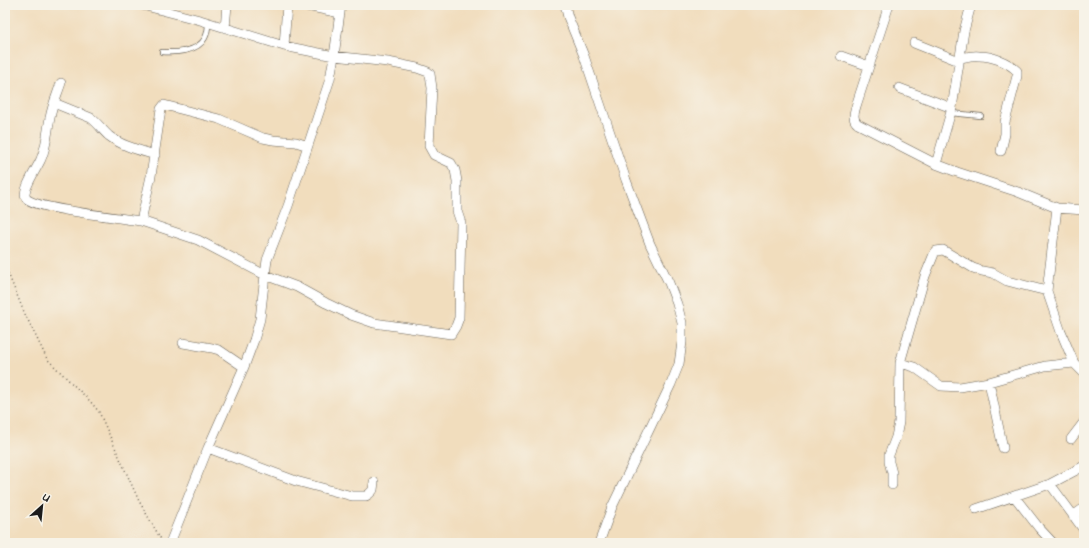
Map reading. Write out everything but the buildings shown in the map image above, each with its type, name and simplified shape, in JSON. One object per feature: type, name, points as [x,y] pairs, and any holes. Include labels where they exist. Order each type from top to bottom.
[{"type":"street","points":[[61,83],[50,120],[46,147],[25,189],[24,195],[30,201],[62,210],[141,221],[198,240],[265,275],[297,287],[345,312],[374,323],[451,334],[459,318],[461,223],[457,211],[457,181],[455,170],[450,163],[434,155],[429,146],[432,88],[430,74],[426,70],[388,62],[334,56],[284,46],[142,5]]},
{"type":"street","points":[[225,28],[227,5]]},
{"type":"street","points":[[284,46],[286,5]]},
{"type":"street","points":[[170,543],[208,448],[244,367],[254,340],[260,319],[267,260],[288,206],[330,79],[340,9],[302,5]]},
{"type":"street","points":[[565,5],[650,244],[678,304],[682,324],[682,342],[679,364],[671,384],[612,507],[599,543]]},
{"type":"street","points":[[888,5],[857,103],[854,118],[855,121],[858,124],[936,164],[1018,192],[1057,208],[1084,210]]},
{"type":"street","points":[[936,164],[952,110],[964,31],[971,5]]},
{"type":"street","points":[[914,43],[960,60],[978,55],[989,57],[1013,67],[1017,72],[1017,76],[1005,122],[1005,134],[1001,151]]},
{"type":"street","points":[[841,56],[869,66]]},
{"type":"street","points":[[899,88],[952,110]]},
{"type":"street","points":[[54,103],[96,121],[104,132],[118,142],[131,148],[155,155]]},
{"type":"street","points":[[141,221],[155,155],[161,109],[165,105],[218,119],[263,138],[296,142],[308,146]]},
{"type":"street","points":[[1057,208],[1047,291],[1061,332],[1074,363],[1084,373]]},
{"type":"street","points":[[892,485],[889,455],[900,422],[900,363],[925,276],[936,251],[943,250],[973,268],[993,273],[1007,281],[1047,291]]},
{"type":"street","points":[[183,343],[219,350],[244,367]]},
{"type":"street","points":[[900,363],[914,367],[942,386],[960,387],[989,382],[1045,366],[1074,363]]},
{"type":"street","points":[[989,382],[1003,448]]},
{"type":"street","points":[[1071,439],[1084,422]]},
{"type":"street","points":[[208,448],[296,481],[352,496],[366,496],[373,490],[374,482]]},
{"type":"street","points":[[976,509],[1050,484],[1084,466]]},
{"type":"street","points":[[1050,484],[1084,530]]},
{"type":"street","points":[[1014,496],[1053,543]]},
{"type":"street","points":[[1073,516],[1084,508]]},
{"type":"lane","points":[[162,52],[182,52],[202,42],[205,38],[208,23]]},
{"type":"lane","points":[[952,110],[982,116]]},
{"type":"path","points":[[5,266],[24,312],[47,359],[90,400],[99,412],[140,501],[163,543]]}]
